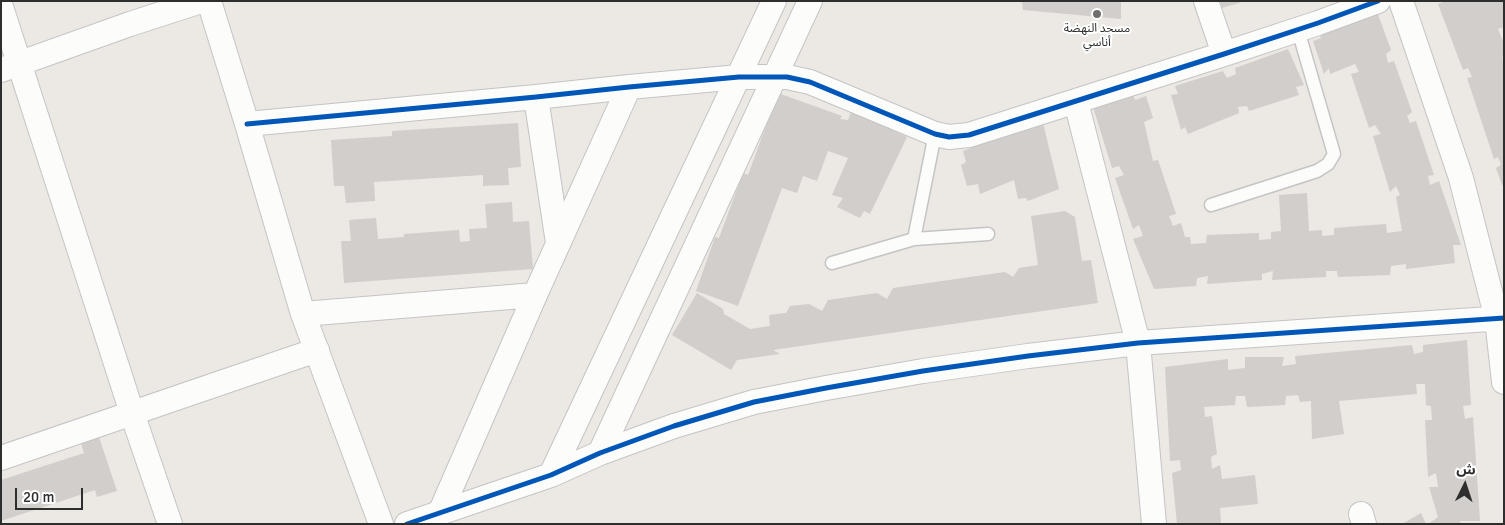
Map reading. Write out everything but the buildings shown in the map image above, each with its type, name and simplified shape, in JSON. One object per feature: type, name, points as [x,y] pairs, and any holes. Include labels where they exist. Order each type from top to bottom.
[{"type":"street","points":[[11,66],[201,1]]},
{"type":"street","points":[[209,1],[303,314],[381,524]]},
{"type":"street","points":[[551,475],[774,1]]},
{"type":"street","points":[[600,453],[810,1]]},
{"type":"street","points":[[1206,1],[1224,54]]},
{"type":"street","points":[[247,124],[739,77],[787,77],[810,82],[935,134],[949,137],[969,135],[1298,30],[1378,1]]},
{"type":"street","points":[[1401,1],[1461,178],[1500,319],[1504,382]]},
{"type":"street","points":[[1,7],[11,66],[170,524]]},
{"type":"street","points":[[440,513],[628,87]]},
{"type":"street","points":[[536,97],[558,243]]},
{"type":"street","points":[[1076,102],[1138,343],[1154,524]]},
{"type":"street","points":[[303,314],[535,295]]},
{"type":"street","points":[[406,524],[551,475],[600,453],[674,426],[754,402],[826,388],[1019,357],[1138,343],[1500,319]]},
{"type":"street","points":[[1,458],[317,350]]},
{"type":"lane","points":[[1212,204],[1317,171],[1328,164],[1334,154],[1298,30]]},
{"type":"lane","points":[[914,239],[935,134]]},
{"type":"lane","points":[[832,263],[914,239],[988,234]]},
{"type":"cycle path","points":[[247,124],[739,77],[787,77],[810,82],[935,134],[949,137],[969,135],[1224,54],[1378,1]]},
{"type":"cycle path","points":[[407,524],[551,475],[600,453],[674,426],[754,402],[826,388],[923,371],[1138,343],[1504,318]]},
{"type":"place","name":"مسجد النهضة أناسي","points":[[1097,14]]}]
